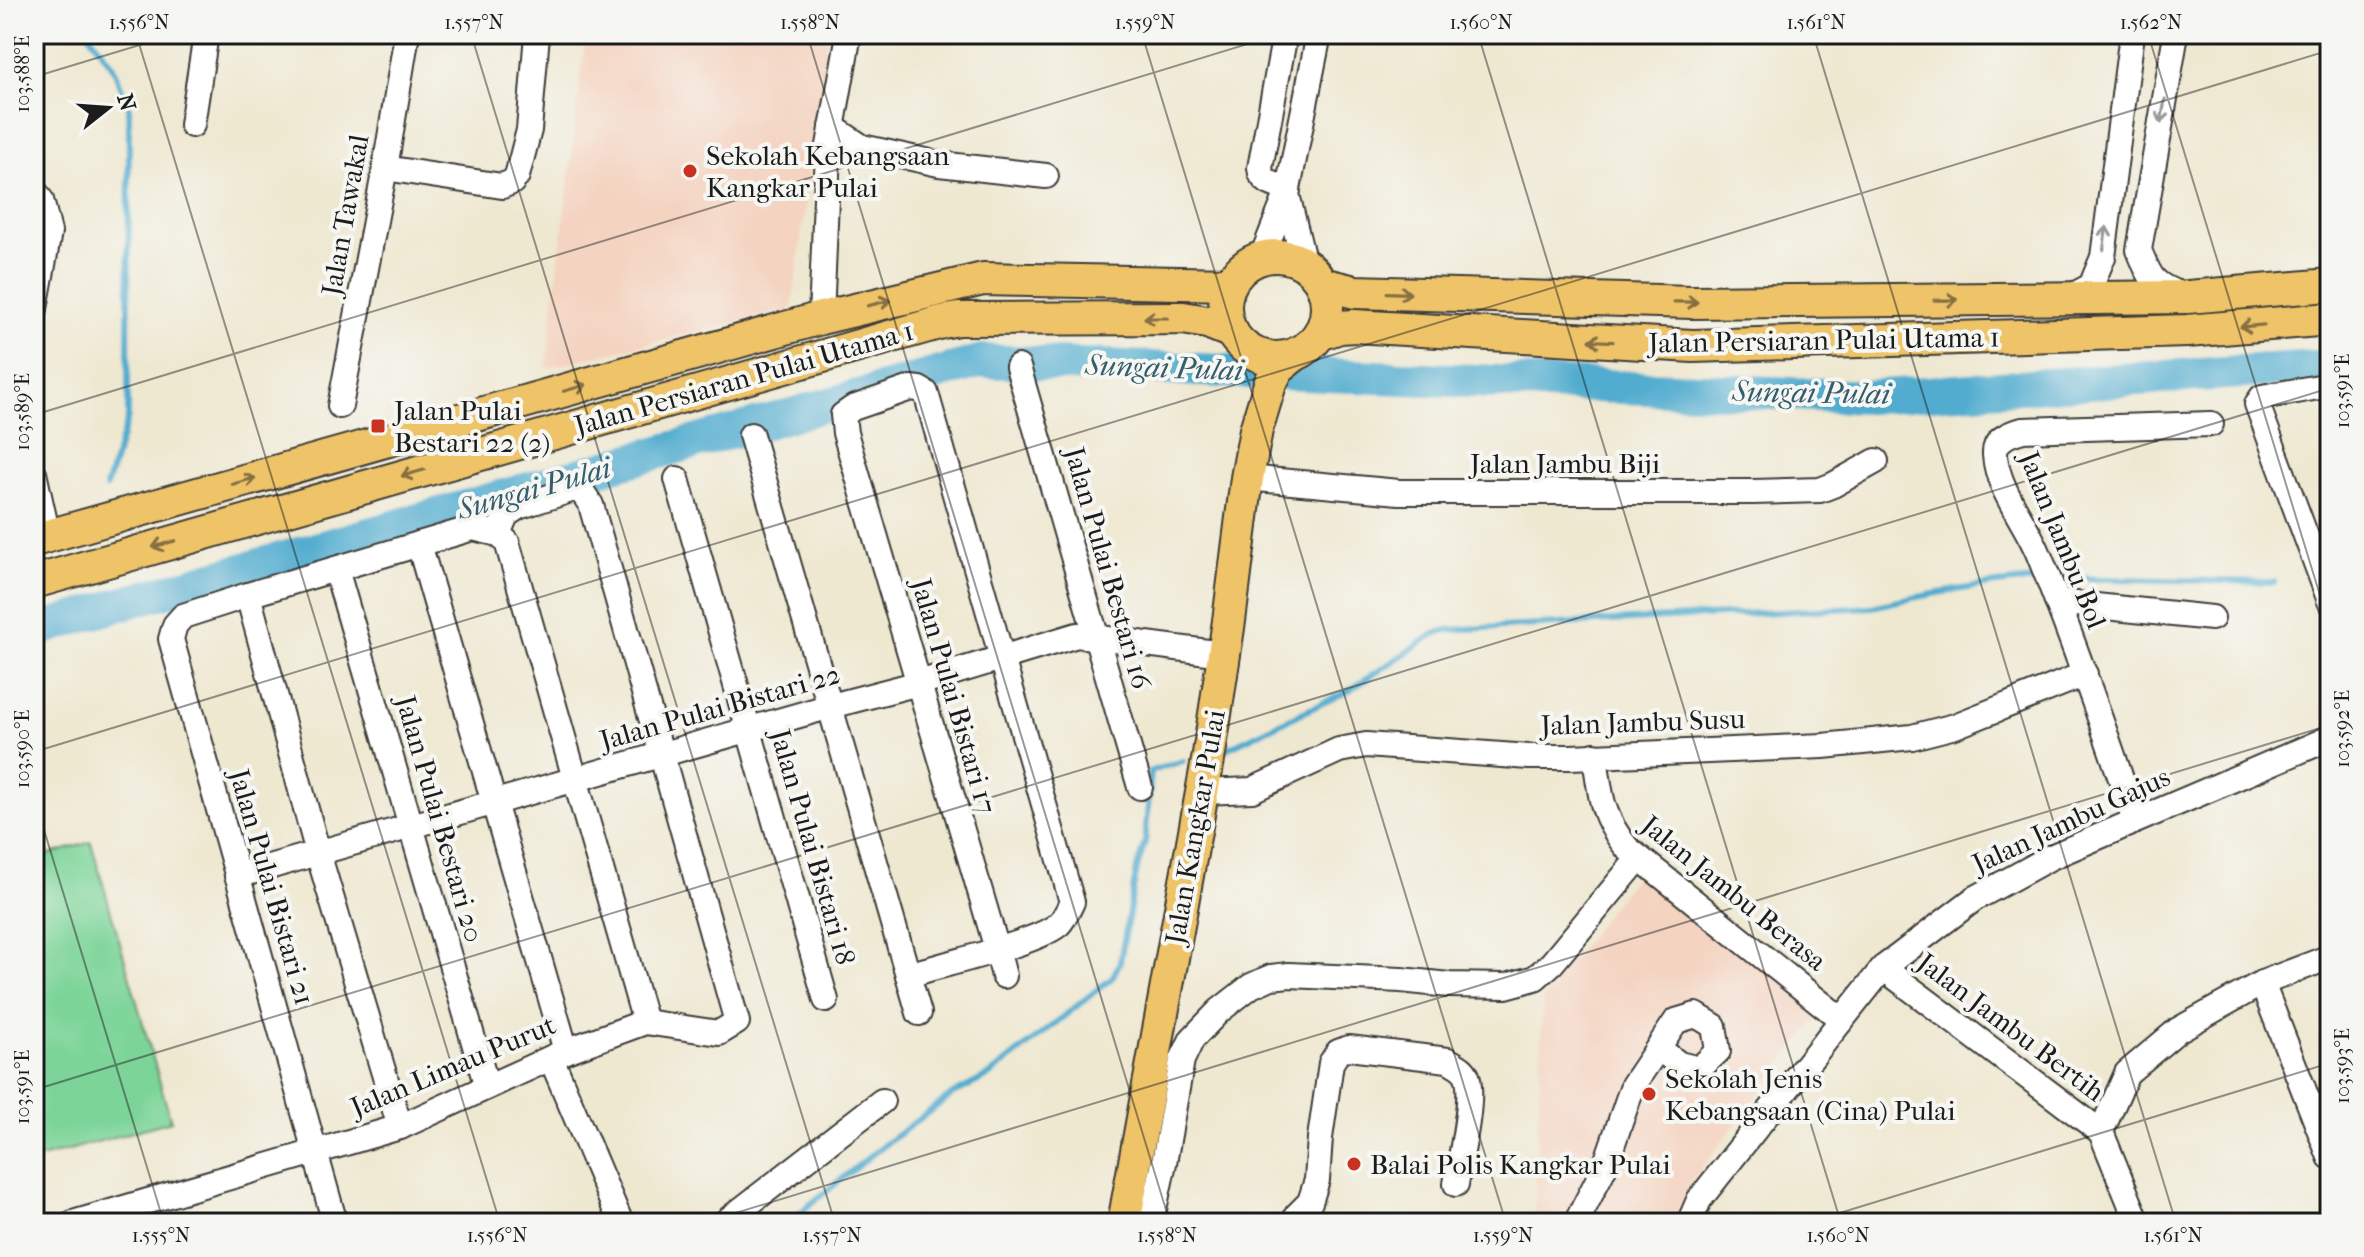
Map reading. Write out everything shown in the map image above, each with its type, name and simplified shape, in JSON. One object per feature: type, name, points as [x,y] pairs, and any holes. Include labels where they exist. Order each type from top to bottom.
[{"type":"main road","points":[[1282,256],[1313,274],[1327,309],[1267,358],[1226,317],[1225,300],[1238,272],[1262,257],[1282,256]]},
{"type":"main road","name":"Jalan Persiaran Pulai Utama 1","points":[[1313,274],[1355,292],[1692,302],[2188,297],[2330,285]]},
{"type":"main road","name":"Jalan Persiaran Pulai Utama 1","points":[[41,538],[821,318],[983,279],[1230,284]]},
{"type":"main road","name":"Jalan Persiaran Pulai Utama 1","points":[[34,582],[958,319],[1183,318],[1207,322],[1267,358],[1340,327],[1354,326],[1693,346],[2187,331],[2330,319]]},
{"type":"main road","name":"Jalan Kangkar Pulai","points":[[1124,1223],[1202,792],[1267,358]]},
{"type":"street","points":[[192,125],[206,34]]},
{"type":"street","name":"Jalan Tawakal","points":[[340,406],[407,34]]},
{"type":"street","points":[[385,168],[502,186],[512,182],[517,176],[529,130],[537,34]]},
{"type":"street","points":[[821,318],[828,151],[849,34]]},
{"type":"street","points":[[1285,34],[1260,175],[1287,192],[1313,274]]},
{"type":"street","points":[[1262,257],[1287,192],[1319,34]]},
{"type":"street","points":[[2066,299],[2091,286],[2103,257],[2132,34]]},
{"type":"street","points":[[2176,34],[2139,250],[2147,270],[2160,287],[2188,297]]},
{"type":"street","points":[[832,127],[862,147],[939,164],[1046,176]]},
{"type":"street","points":[[34,314],[49,232],[36,197]]},
{"type":"street","name":"Jalan Pulai Bestari 16","points":[[1018,367],[1140,787]]},
{"type":"street","points":[[2330,385],[2262,397],[2257,404],[2330,601]]},
{"type":"street","name":"Jalan Pulai Bistari 17","points":[[1002,657],[926,393],[911,388],[853,408],[843,415],[845,433],[1004,976]]},
{"type":"street","name":"Jalan Jambu Bol","points":[[2135,820],[2085,674],[2038,551],[1997,471],[1994,451],[1999,441],[2010,433],[2041,428],[2101,429],[2211,424]]},
{"type":"street","points":[[751,435],[919,1013]]},
{"type":"street","name":"Jalan Jambu Biji","points":[[1247,478],[1399,492],[1753,492],[1820,490],[1876,461]]},
{"type":"street","points":[[34,473],[41,538]]},
{"type":"street","name":"Jalan Pulai Bistari 18","points":[[677,479],[826,1000]]},
{"type":"street","points":[[645,1022],[502,538],[506,515],[518,507],[574,489],[583,493],[591,505],[662,754]]},
{"type":"street","points":[[400,1127],[318,853],[248,595],[473,528],[502,538]]},
{"type":"street","points":[[419,544],[493,803],[559,1055],[621,1223]]},
{"type":"street","name":"Jalan Pulai Bestari 20","points":[[336,569],[487,1087]]},
{"type":"street","name":"Jalan Pulai Bistari 21","points":[[248,595],[183,616],[175,625],[171,639],[335,1223]]},
{"type":"street","points":[[2057,602],[2212,618]]},
{"type":"street","name":"Jalan Pulai Bistari 22","points":[[237,876],[919,683],[1077,635],[1223,654]]},
{"type":"street","points":[[908,975],[1036,936],[1060,923],[1072,902],[1002,657]]},
{"type":"street","name":"Jalan Jambu Susu","points":[[1202,792],[1252,790],[1339,750],[1366,745],[1529,757],[1823,746],[1912,737],[1955,726],[2085,674]]},
{"type":"street","name":"Jalan Jambu Gajus","points":[[1689,1223],[1699,1200],[1883,968],[1974,899],[2051,857],[2330,738]]},
{"type":"street","name":"Jalan Limau Purut","points":[[73,1223],[400,1127],[559,1055],[645,1022],[719,1033],[737,1022],[662,754]]},
{"type":"street","name":"Jalan Jambu Berasa","points":[[1595,755],[1602,802],[1612,829],[1627,848],[1842,1020]]},
{"type":"street","points":[[1151,1223],[1182,1060],[1192,1039],[1219,1011],[1251,986],[1271,977],[1289,975],[1506,986],[1535,978],[1552,963],[1639,858]]},
{"type":"street","points":[[2101,1132],[2127,1073],[2178,1030],[2262,983],[2330,957]]},
{"type":"street","name":"Jalan Jambu Bertih","points":[[1883,968],[2101,1132],[2138,1223]]},
{"type":"street","points":[[2262,983],[2330,1157]]},
{"type":"street","points":[[1297,1215],[1310,1202],[1317,1180],[1331,1063],[1338,1052],[1349,1048],[1448,1060],[1462,1068],[1468,1078],[1470,1095],[1456,1184]]},
{"type":"street","points":[[1576,1223],[1605,1166],[1633,1085],[1658,1048]]},
{"type":"street","points":[[724,1223],[882,1101]]},
{"type":"shaded area","name":"Sekolah Kebangsaan Kangkar Pulai","points":[[586,34],[828,34],[792,309],[546,368]]},
{"type":"shaded area","name":"Sekolah Jenis Kebangsaan (Cina) Pulai","points":[[1647,861],[1827,1005],[1691,1182],[1673,1223],[1534,1223],[1543,997]]},
{"type":"green space","points":[[91,842],[171,1121],[34,1160],[34,859]]},
{"type":"waterway","points":[[89,34],[113,67],[129,107],[128,418],[106,487]]},
{"type":"waterway","name":"Sungai Pulai","points":[[34,631],[982,361],[1868,397],[2330,366]]},
{"type":"waterway","points":[[2061,578],[2274,582]]},
{"type":"waterway","points":[[1220,752],[1350,690],[1434,634],[1446,630],[1872,607],[1955,590],[2038,580]]},
{"type":"waterway","points":[[787,1223],[953,1094],[990,1075],[1112,978],[1120,962],[1137,868],[1145,842],[1151,771],[1183,761]]},
{"type":"place","name":"Sekolah Kebangsaan Kangkar Pulai","points":[[690,171]]},
{"type":"place","name":"Jalan Pulai Bestari 22 (2)","points":[[378,426]]},
{"type":"place","name":"Sekolah Jenis Kebangsaan (Cina) Pulai","points":[[1649,1094]]},
{"type":"place","name":"Balai Polis Kangkar Pulai","points":[[1354,1164]]}]
